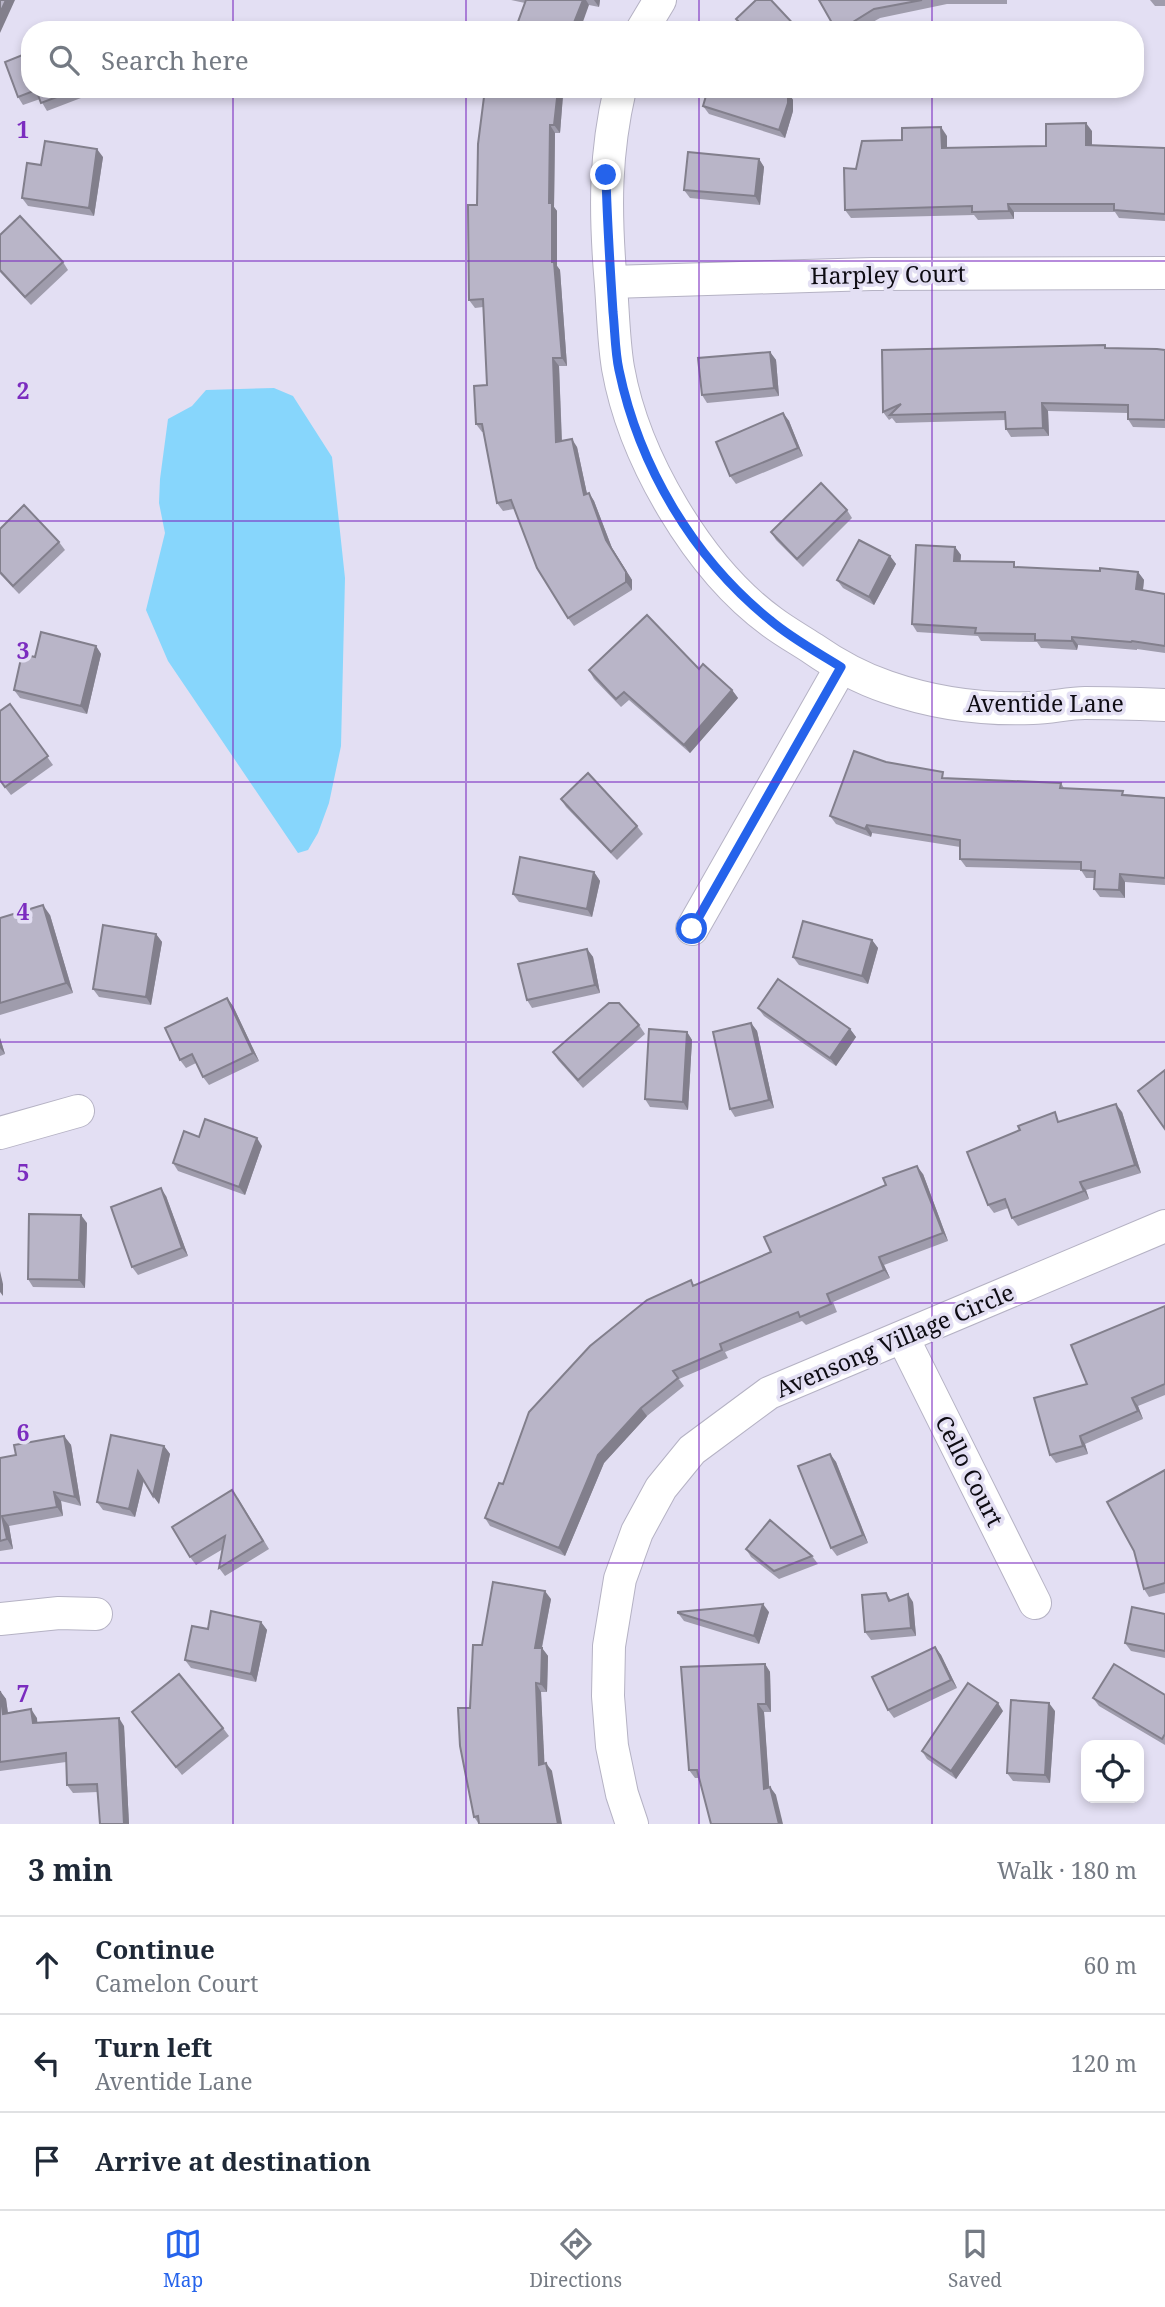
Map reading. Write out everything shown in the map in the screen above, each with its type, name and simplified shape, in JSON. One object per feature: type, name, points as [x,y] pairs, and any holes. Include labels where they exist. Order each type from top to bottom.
[{"type":"street","points":[[647,21],[660,0]]},
{"type":"street","name":"Aventide Lane","points":[[618,98],[611,125],[606,175],[607,225],[618,368],[631,418],[650,464],[673,508],[701,550],[734,587],[770,621],[841,667],[886,687],[934,700],[983,708],[1033,708],[1083,703],[1165,705]]},
{"type":"street","name":"Harpley Court","points":[[611,282],[872,275],[1165,273]]},
{"type":"street","points":[[692,929],[841,667]]},
{"type":"street","points":[[0,1133],[78,1111]]},
{"type":"street","name":"Avensong Village Circle","points":[[632,1824],[611,1746],[609,1646],[620,1579],[637,1532],[661,1488],[692,1450],[769,1393],[1165,1226]]},
{"type":"street","name":"Cello Court","points":[[902,1338],[1035,1603]]},
{"type":"street","points":[[0,1619],[60,1613],[96,1614]]},
{"type":"water","points":[[274,388],[293,396],[332,457],[345,578],[341,746],[329,803],[318,833],[308,850],[298,853],[168,661],[146,610],[165,533],[159,503],[168,419],[192,406],[206,390]]},
{"type":"building","points":[[0,0],[6,0],[0,13]]},
{"type":"building","points":[[526,0],[583,0],[575,21],[518,21]]},
{"type":"building","points":[[756,0],[771,0],[791,21],[738,21],[736,19]]},
{"type":"building","points":[[819,0],[922,0],[874,9],[855,21],[831,21]]},
{"type":"building","points":[[21,56],[21,96],[18,97],[5,62]]},
{"type":"building","points":[[39,98],[54,98],[41,103]]},
{"type":"building","points":[[484,98],[557,98],[554,125],[550,125],[549,203],[552,203],[552,262],[562,358],[553,358],[556,442],[572,439],[584,495],[589,493],[606,540],[626,572],[626,582],[568,618],[537,568],[511,500],[497,503],[482,424],[476,424],[474,386],[487,385],[483,299],[469,300],[468,205],[477,205],[478,144]]},
{"type":"building","points":[[705,98],[788,98],[779,130],[703,106]]},
{"type":"building","points":[[1086,123],[1086,145],[1165,148],[1165,214],[1114,210],[1114,204],[1008,204],[1009,211],[972,212],[972,206],[845,210],[844,168],[856,169],[862,141],[902,140],[902,128],[941,127],[942,148],[1046,146],[1046,124]]},
{"type":"building","points":[[45,141],[97,149],[89,208],[22,198],[27,163],[41,165]]},
{"type":"building","points":[[688,152],[759,159],[755,196],[684,190]]},
{"type":"building","points":[[20,216],[63,262],[25,297],[0,270],[0,235]]},
{"type":"building","points":[[1105,345],[1105,348],[1165,350],[1165,420],[1128,419],[1128,405],[1042,403],[1043,428],[1006,429],[1005,412],[890,415],[901,404],[883,412],[882,350]]},
{"type":"building","points":[[770,352],[774,388],[702,395],[698,358]]},
{"type":"building","points":[[783,413],[798,448],[730,476],[716,442]]},
{"type":"building","points":[[821,483],[847,510],[797,559],[771,532]]},
{"type":"building","points":[[24,505],[59,542],[13,586],[0,572],[0,529]]},
{"type":"building","points":[[859,540],[890,556],[869,597],[837,580]]},
{"type":"building","points":[[916,545],[955,547],[954,561],[1014,562],[1014,567],[1100,571],[1100,568],[1138,572],[1136,589],[1165,594],[1165,646],[1072,637],[1072,641],[1035,640],[1035,634],[975,633],[976,628],[912,624]]},
{"type":"building","points":[[647,615],[699,669],[703,664],[732,690],[684,745],[624,692],[616,699],[589,670]]},
{"type":"building","points":[[41,632],[96,646],[81,706],[14,690],[22,654],[35,657]]},
{"type":"building","points":[[10,704],[48,756],[5,787],[0,780],[0,711]]},
{"type":"building","points":[[854,751],[886,762],[943,772],[942,778],[1061,783],[1060,788],[1123,791],[1122,795],[1165,798],[1165,878],[1120,874],[1119,890],[1094,889],[1095,871],[1081,870],[1081,862],[960,859],[960,840],[867,825],[865,829],[830,816]]},
{"type":"building","points":[[588,773],[637,826],[611,852],[561,799]]},
{"type":"building","points":[[520,857],[594,872],[587,909],[513,894]]},
{"type":"building","points":[[43,905],[66,983],[0,1003],[0,918]]},
{"type":"building","points":[[803,921],[872,940],[862,976],[793,957]]},
{"type":"building","points":[[103,925],[156,934],[146,997],[93,989]]},
{"type":"building","points":[[587,949],[595,985],[527,1000],[518,964]]},
{"type":"building","points":[[778,979],[850,1029],[830,1058],[758,1008]]},
{"type":"building","points":[[227,998],[253,1053],[203,1077],[192,1054],[180,1060],[165,1028]]},
{"type":"building","points":[[609,1003],[619,1003],[639,1025],[578,1080],[553,1052]]},
{"type":"building","points":[[751,1023],[769,1100],[730,1109],[713,1032]]},
{"type":"building","points":[[649,1029],[687,1032],[683,1102],[645,1099]]},
{"type":"building","points":[[1165,1070],[1165,1129],[1138,1091]]},
{"type":"building","points":[[1116,1104],[1135,1165],[1080,1182],[1084,1191],[1012,1218],[1005,1199],[988,1205],[967,1152],[1020,1130],[1018,1126],[1055,1112],[1058,1122]]},
{"type":"building","points":[[205,1119],[257,1138],[239,1187],[173,1163],[184,1131],[199,1137]]},
{"type":"building","points":[[917,1166],[943,1233],[879,1257],[884,1270],[827,1294],[831,1304],[800,1317],[798,1312],[720,1344],[722,1350],[673,1371],[678,1378],[641,1408],[598,1455],[559,1548],[485,1518],[499,1483],[503,1484],[529,1412],[590,1346],[647,1300],[691,1280],[693,1286],[771,1252],[764,1237],[886,1185],[883,1178]]},
{"type":"building","points":[[161,1188],[182,1248],[132,1267],[111,1207]]},
{"type":"building","points":[[29,1214],[81,1215],[79,1280],[28,1279]]},
{"type":"building","points":[[1165,1306],[1165,1384],[1132,1398],[1138,1411],[1080,1436],[1083,1446],[1050,1455],[1034,1398],[1087,1384],[1071,1345]]},
{"type":"building","points":[[111,1435],[164,1446],[153,1496],[138,1471],[129,1509],[97,1502]]},
{"type":"building","points":[[64,1436],[75,1497],[54,1492],[57,1507],[2,1516],[7,1539],[0,1541],[0,1458],[16,1455],[14,1445]]},
{"type":"building","points":[[830,1454],[863,1535],[831,1548],[798,1466]]},
{"type":"building","points":[[1165,1470],[1165,1583],[1144,1589],[1134,1551],[1107,1502]]},
{"type":"building","points":[[232,1490],[263,1541],[219,1568],[225,1536],[190,1557],[172,1527]]},
{"type":"building","points":[[770,1520],[812,1556],[774,1571],[746,1549]]},
{"type":"building","points":[[493,1582],[545,1591],[535,1648],[542,1648],[541,1684],[536,1683],[539,1765],[546,1763],[558,1824],[479,1824],[478,1816],[474,1817],[460,1746],[458,1708],[470,1708],[473,1645],[482,1645]]},
{"type":"building","points":[[886,1593],[889,1601],[908,1594],[911,1628],[865,1632],[862,1595]]},
{"type":"building","points":[[763,1604],[754,1636],[678,1613],[678,1612]]},
{"type":"building","points":[[1132,1607],[1165,1614],[1165,1651],[1125,1643]]},
{"type":"building","points":[[211,1611],[261,1622],[251,1674],[185,1660],[192,1626],[208,1629]]},
{"type":"building","points":[[935,1647],[951,1680],[888,1710],[872,1677]]},
{"type":"building","points":[[765,1664],[766,1704],[758,1704],[764,1789],[770,1787],[779,1824],[711,1824],[697,1770],[689,1770],[681,1667]]},
{"type":"building","points":[[1114,1664],[1165,1695],[1165,1734],[1162,1739],[1093,1698]]},
{"type":"building","points":[[179,1674],[223,1728],[176,1767],[132,1712]]},
{"type":"building","points":[[968,1683],[998,1703],[951,1771],[922,1751]]},
{"type":"building","points":[[0,1691],[3,1714],[31,1709],[33,1723],[119,1718],[124,1824],[100,1824],[97,1784],[67,1785],[66,1753],[0,1762]]},
{"type":"building","points":[[1011,1700],[1049,1703],[1045,1775],[1007,1773]]},
{"type":"route","points":[[606,175],[607,225],[618,368],[631,418],[650,464],[673,508],[701,550],[734,587],[770,621],[841,667],[692,929]]}]
